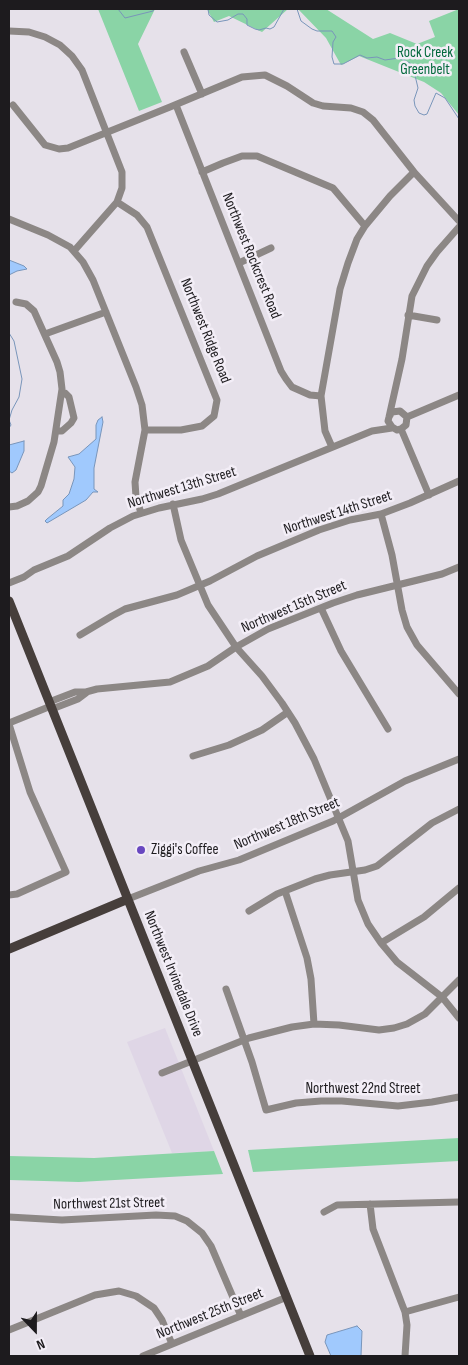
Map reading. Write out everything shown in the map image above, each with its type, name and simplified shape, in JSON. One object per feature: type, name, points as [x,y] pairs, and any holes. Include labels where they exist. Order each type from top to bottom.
[{"type":"main road","name":"Northwest Irvinedale Drive","points":[[9,601],[310,1356]]},
{"type":"main road","name":"Northwest 18th Street","points":[[9,949],[128,899]]},
{"type":"street","points":[[9,32],[29,32],[40,35],[55,42],[69,52],[82,70],[122,172],[122,188],[117,202],[74,251]]},
{"type":"street","points":[[184,52],[202,94]]},
{"type":"street","points":[[13,105],[41,141],[54,149],[65,149],[242,77],[265,75],[287,86],[313,103],[323,106],[351,108],[363,112],[373,120],[414,172],[459,221]]},
{"type":"street","name":"Northwest Rockcrest Road","points":[[176,105],[286,379],[301,392],[321,396]]},
{"type":"street","points":[[202,172],[242,156],[257,156],[333,188],[365,226]]},
{"type":"street","points":[[332,447],[325,431],[321,396],[340,289],[357,240],[365,226],[390,196],[414,172]]},
{"type":"street","name":"Northwest Ridge Road","points":[[117,202],[137,215],[148,227],[217,400],[214,416],[202,426],[180,430],[145,430]]},
{"type":"street","points":[[9,219],[48,235],[74,251],[89,271],[139,394],[145,430],[135,482],[136,496],[141,513]]},
{"type":"street","points":[[402,429],[392,428],[389,424],[389,417],[402,359],[412,296],[426,266],[459,226]]},
{"type":"street","points":[[239,263],[271,248]]},
{"type":"street","points":[[9,507],[17,506],[38,492],[43,481],[57,431],[62,392],[60,372],[34,311],[30,306],[16,302]]},
{"type":"street","points":[[44,334],[106,312]]},
{"type":"street","points":[[408,315],[437,320]]},
{"type":"street","points":[[57,431],[62,431],[72,423],[74,418],[69,396],[62,392]]},
{"type":"street","points":[[395,393],[400,411],[407,417]]},
{"type":"street","points":[[407,417],[459,395]]},
{"type":"street","points":[[389,417],[392,412],[400,411]]},
{"type":"street","name":"Northwest 13th Street","points":[[372,431],[389,417]]},
{"type":"street","points":[[402,429],[406,425],[407,417]]},
{"type":"street","name":"Northwest 13th Street","points":[[9,578],[68,556],[110,528],[141,513],[218,494],[372,431],[392,428]]},
{"type":"street","points":[[402,429],[429,495]]},
{"type":"street","name":"Northwest 14th Street","points":[[80,635],[125,609],[162,600],[200,586],[257,556],[319,530],[350,520],[381,514],[459,482]]},
{"type":"street","points":[[173,504],[181,540],[215,617],[236,647],[262,676],[288,712],[314,759],[348,840],[362,913],[381,943],[397,962],[442,997],[459,1018]]},
{"type":"street","points":[[381,514],[407,627],[417,645],[459,694]]},
{"type":"street","name":"Northwest 15th Street","points":[[9,724],[51,706],[75,692],[170,682],[208,666],[236,647],[268,630],[321,608],[357,594],[442,574],[459,567]]},
{"type":"street","name":"Northwest 13th Street","points":[[9,583],[24,577],[34,570]]},
{"type":"street","points":[[321,608],[341,651],[388,729]]},
{"type":"street","points":[[193,756],[229,745],[255,734],[288,712]]},
{"type":"street","points":[[9,724],[34,801],[66,872],[17,894],[9,894]]},
{"type":"street","name":"Northwest 18th Street","points":[[128,899],[199,871],[239,860],[339,818],[405,781],[459,758]]},
{"type":"street","points":[[249,912],[285,891],[315,879],[378,866],[432,823],[459,809]]},
{"type":"street","points":[[381,943],[424,917],[459,888]]},
{"type":"street","points":[[285,891],[311,979],[314,1024]]},
{"type":"street","points":[[162,1073],[244,1040],[292,1027],[314,1024],[379,1030],[407,1024],[420,1017],[459,980]]},
{"type":"street","points":[[226,989],[244,1040]]},
{"type":"street","name":"Northwest 22nd Street","points":[[244,1040],[266,1110],[296,1103],[321,1101],[398,1106],[459,1097]]},
{"type":"street","points":[[324,1212],[337,1205],[459,1202]]},
{"type":"street","points":[[370,1204],[373,1229],[405,1312],[407,1325],[405,1356]]},
{"type":"street","name":"Northwest 21st Street","points":[[9,1217],[62,1220],[156,1215],[175,1216],[202,1233],[211,1246],[241,1316]]},
{"type":"street","points":[[9,1330],[95,1295],[119,1292],[136,1296],[154,1308],[162,1320],[172,1344]]},
{"type":"street","points":[[405,1312],[459,1297]]},
{"type":"street","name":"Northwest 25th Street","points":[[143,1356],[287,1298]]},
{"type":"shaded area","points":[[165,1028],[214,1151],[172,1153],[127,1042]]},
{"type":"green space","points":[[98,9],[155,9],[138,44],[162,102],[139,111]]},
{"type":"green space","points":[[207,9],[288,9],[262,32],[229,16],[214,22]]},
{"type":"green space","name":"Rock Creek Greenbelt","points":[[298,9],[326,9],[373,39],[390,33],[417,44],[435,37],[429,21],[459,9],[459,115],[441,93],[424,82],[359,56],[341,65],[326,38]]},
{"type":"green space","points":[[459,1138],[459,1161],[253,1172],[248,1150]]},
{"type":"green space","points":[[214,1151],[223,1174],[79,1182],[9,1180],[9,1156],[94,1158]]},
{"type":"water","points":[[9,260],[24,266],[27,269],[9,275]]},
{"type":"water","points":[[102,417],[103,422],[94,468],[94,489],[98,492],[93,492],[86,500],[47,523],[45,521],[63,506],[63,500],[69,494],[74,479],[75,467],[68,457],[79,454],[96,439],[96,425]]},
{"type":"water","points":[[24,441],[24,451],[16,470],[12,473],[9,471],[9,445]]},
{"type":"water","points":[[357,1326],[362,1331],[361,1356],[331,1356],[325,1342],[327,1335]]},
{"type":"waterway","points":[[118,9],[125,18],[153,11],[154,9]]},
{"type":"waterway","points":[[208,9],[209,15],[217,22],[243,14],[247,19],[247,25],[259,30],[274,27],[284,9]]},
{"type":"waterway","points":[[297,9],[301,21],[312,29],[332,31],[336,37],[333,42],[332,57],[334,64],[343,64],[360,55],[367,58],[377,57],[385,60],[399,58],[410,63],[413,67],[418,88],[414,100],[419,113],[427,114],[436,93],[445,98],[459,119]]},
{"type":"waterway","points":[[9,333],[14,341],[22,379],[19,397],[9,420],[11,425],[9,428]]},
{"type":"place","name":"Ziggi's Coffee","points":[[141,850]]}]
